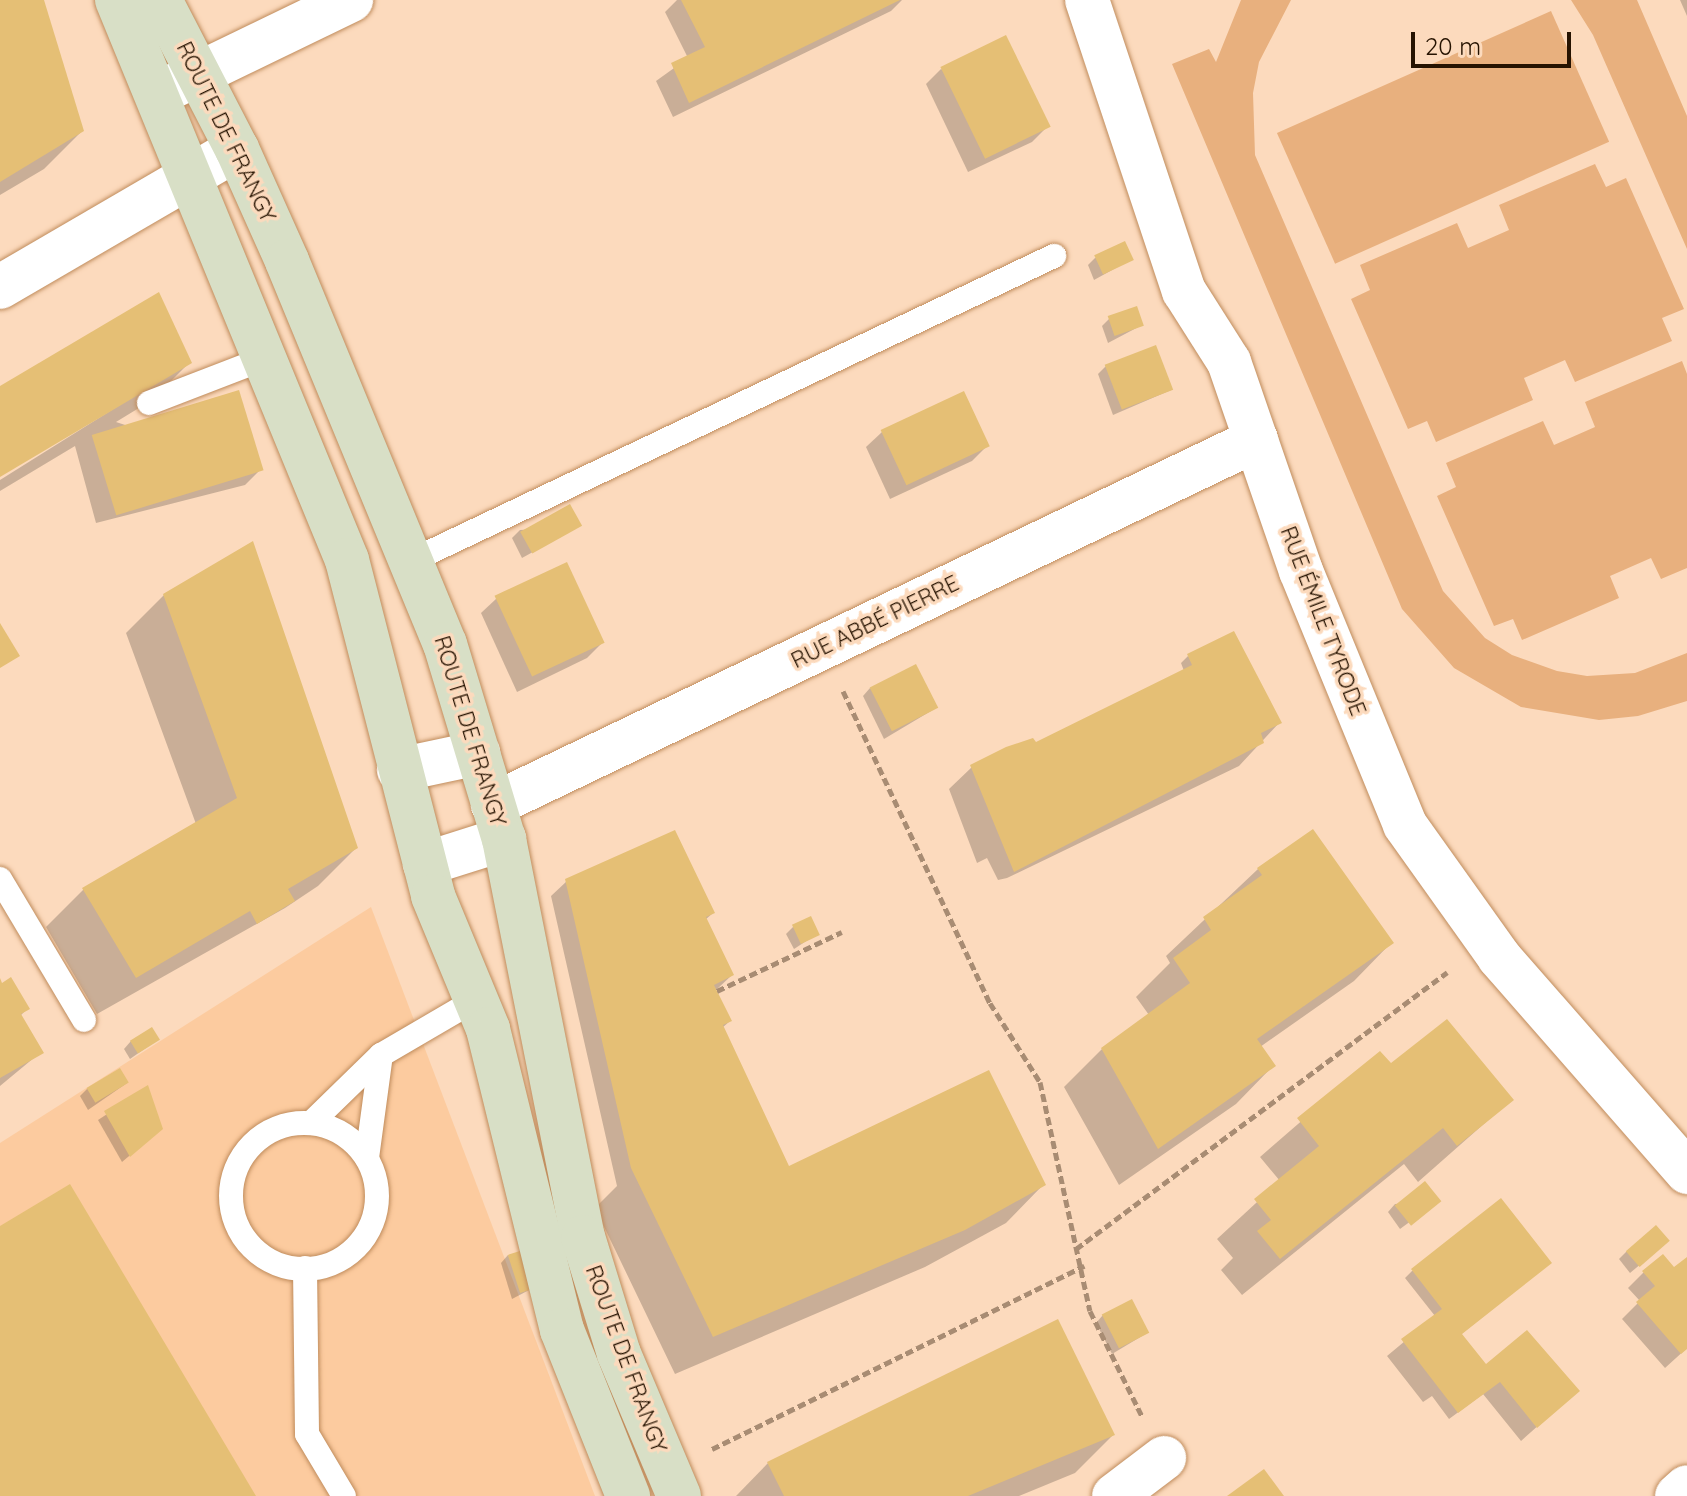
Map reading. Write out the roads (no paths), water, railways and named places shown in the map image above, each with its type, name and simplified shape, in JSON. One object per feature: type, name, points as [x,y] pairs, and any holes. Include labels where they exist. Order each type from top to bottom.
[{"type":"main road","name":"ROUTE DE FRANGY","points":[[117,0],[157,94],[186,175],[347,560],[433,896],[477,999],[562,1330],[628,1496]]},
{"type":"main road","name":"ROUTE DE FRANGY","points":[[160,0],[237,149],[445,644],[499,822],[583,1237],[619,1354],[673,1484]]},
{"type":"street","points":[[157,94],[351,0]]},
{"type":"street","name":"RUE ÉMILE TYRODE","points":[[1087,0],[1184,291],[1229,362],[1301,571],[1405,825],[1488,942],[1636,1120],[1687,1172]]},
{"type":"street","points":[[0,287],[186,175],[237,149]]},
{"type":"street","name":"RUE ABBÉ PIERRE","points":[[425,864],[822,647],[1256,440]]},
{"type":"street","points":[[399,770],[478,753]]},
{"type":"street","points":[[1114,1496],[1164,1458]]},
{"type":"street","points":[[1677,1496],[1687,1487]]},
{"type":"lane","points":[[411,561],[1054,256]]},
{"type":"lane","points":[[149,403],[263,359]]},
{"type":"lane","points":[[0,879],[84,1020]]},
{"type":"lane","points":[[311,1123],[381,1055],[477,999]]},
{"type":"lane","points":[[367,1158],[333,1128],[311,1123],[288,1124],[249,1146],[231,1189],[232,1214],[242,1236],[281,1265],[305,1268],[346,1255],[367,1231],[377,1200],[367,1158],[381,1055]]},
{"type":"lane","points":[[305,1268],[307,1434],[344,1496]]}]
